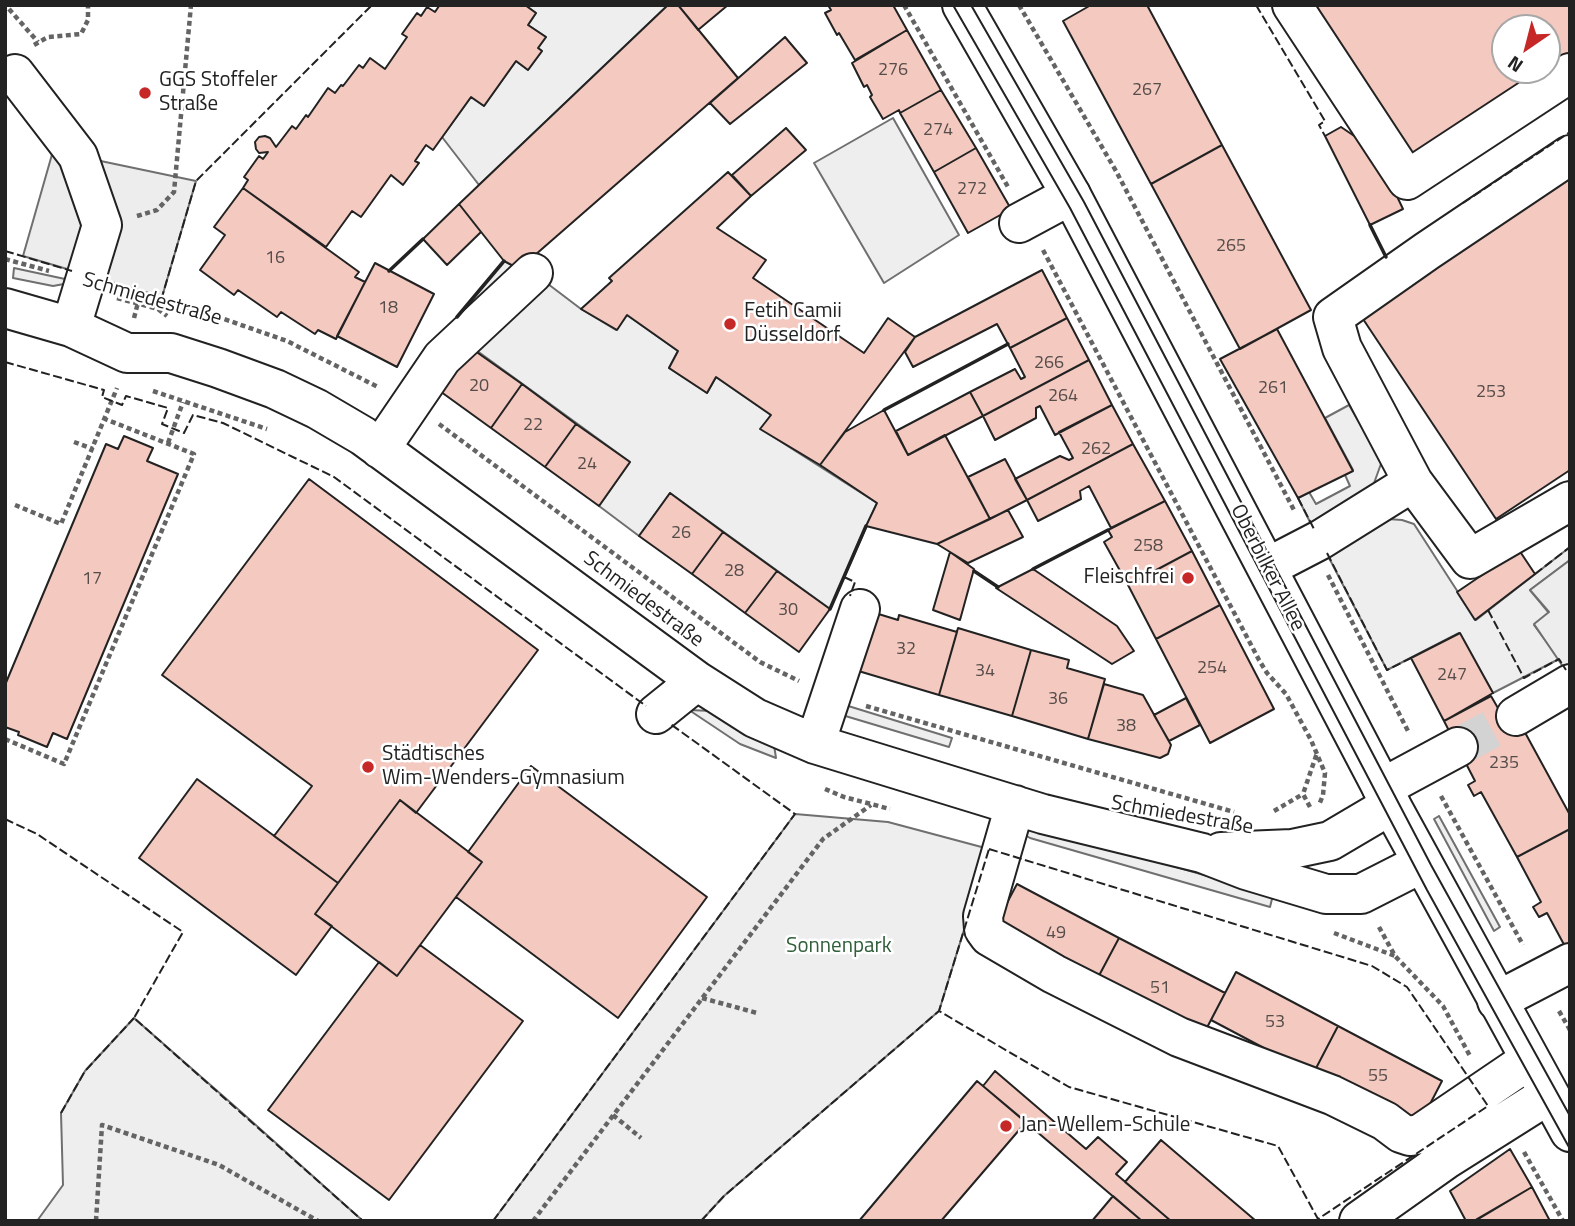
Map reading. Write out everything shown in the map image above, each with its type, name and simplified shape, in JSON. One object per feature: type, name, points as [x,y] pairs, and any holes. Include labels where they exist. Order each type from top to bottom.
[{"type":"street","name":"Oberbilker Allee","points":[[962,5],[1071,195],[1386,796],[1570,1132]]},
{"type":"street","points":[[1292,5],[1407,180],[1570,73]]},
{"type":"street","points":[[21,62],[78,156],[102,225],[71,327]]},
{"type":"street","points":[[1570,155],[1333,317],[1342,348],[1413,482],[1470,559],[1570,501]]},
{"type":"street","points":[[1023,221],[1071,195]]},
{"type":"street","points":[[371,442],[402,400],[442,358],[533,273]]},
{"type":"street","name":"Schmiedestraße","points":[[5,308],[71,327],[133,324],[285,393],[337,420],[371,442],[697,681],[755,718],[815,744],[1015,805],[1202,853],[1245,870],[1326,894],[1361,894],[1422,863]]},
{"type":"street","points":[[402,400],[421,343]]},
{"type":"street","points":[[1268,568],[1413,482]]},
{"type":"street","points":[[815,744],[860,609]]},
{"type":"street","points":[[656,714],[697,681]]},
{"type":"street","points":[[1516,716],[1570,684]]},
{"type":"street","name":"Schmiedestraße","points":[[1202,853],[1292,849],[1330,841],[1424,765],[1458,747]]},
{"type":"street","points":[[1015,805],[983,916],[984,929],[989,936],[1054,974],[1179,1037],[1332,1095],[1410,1136],[1420,1134],[1529,1060]]},
{"type":"street","points":[[1497,1001],[1570,963]]},
{"type":"street","points":[[1359,1221],[1455,1153],[1548,1095]]},
{"type":"path","points":[[21,62],[38,42],[48,37],[81,34],[88,20],[88,5]]},
{"type":"path","points":[[102,225],[157,210],[174,192],[191,5]]},
{"type":"path","points":[[904,5],[1105,365],[1259,660],[1286,694],[1317,752],[1325,773],[1323,795],[1314,814],[1303,794],[1317,752]]},
{"type":"path","points":[[1019,5],[1116,171],[1312,544],[1424,765],[1527,954]]},
{"type":"path","points":[[9,8],[38,42]]},
{"type":"path","name":"Schmiedestraße","points":[[5,260],[158,309],[179,344]]},
{"type":"path","name":"Schmiedestraße","points":[[84,285],[140,295],[204,312],[287,341],[402,400],[423,412],[761,662],[832,694],[930,725],[1243,814]]},
{"type":"path","points":[[135,315],[140,295]]},
{"type":"path","points":[[167,443],[179,344]]},
{"type":"path","points":[[16,505],[61,524],[120,381]]},
{"type":"path","points":[[5,739],[64,764],[194,454],[105,419]]},
{"type":"path","points":[[74,442],[93,449]]},
{"type":"path","name":"Schmiedestraße","points":[[1264,815],[1284,807],[1303,794]]},
{"type":"path","points":[[533,1221],[823,839],[871,804]]},
{"type":"path","points":[[1374,918],[1395,956]]},
{"type":"path","points":[[702,998],[757,1013]]},
{"type":"path","points":[[613,1115],[641,1138]]},
{"type":"path","points":[[96,1221],[102,1125],[219,1165],[318,1221]]},
{"type":"green space","points":[[525,5],[668,5],[479,185],[442,137],[471,97],[484,106],[516,61],[528,70],[542,51],[538,48],[546,37],[528,25],[536,13]]},
{"type":"green space","points":[[893,118],[959,235],[884,283],[814,163]]},
{"type":"green space","points":[[504,261],[523,265],[581,309],[616,330],[627,315],[678,351],[669,368],[707,393],[716,377],[771,415],[761,429],[877,503],[830,609],[670,493],[639,536],[599,506],[630,462],[447,329]]},
{"type":"green space","points":[[14,268],[65,279],[64,284],[53,286],[13,278]]},
{"type":"green space","points":[[1349,405],[1382,461],[1373,486],[1313,528],[1298,498],[1309,492],[1316,504],[1350,486],[1345,475],[1353,470],[1325,418]]},
{"type":"green space","points":[[1388,519],[1414,524],[1476,620],[1570,547],[1570,560],[1530,590],[1549,613],[1534,625],[1559,659],[1493,693],[1459,633],[1387,670],[1327,554]]},
{"type":"green space","points":[[845,705],[952,738],[949,747],[842,715]]},
{"type":"green space","points":[[689,710],[712,711],[774,745],[776,758],[740,744]]},
{"type":"green space","name":"Sonnenpark","points":[[795,814],[888,822],[989,849],[939,1011],[724,1196],[701,1221],[493,1221]]},
{"type":"green space","points":[[1439,816],[1500,927],[1494,931],[1434,819]]},
{"type":"green space","points":[[1031,825],[1273,895],[1270,907],[1030,838],[1025,835],[1025,828]]},
{"type":"green space","points":[[134,1018],[363,1221],[37,1221],[63,1185],[61,1113],[85,1071]]},
{"type":"shaded area","points":[[53,151],[196,181],[162,297],[23,256]]},
{"type":"shaded area","points":[[1570,560],[1570,677],[1534,624],[1549,612],[1530,590]]},
{"type":"building","points":[[437,5],[525,5],[536,13],[528,25],[546,37],[538,48],[542,51],[528,70],[516,61],[484,106],[471,97],[433,150],[426,145],[415,161],[419,163],[403,185],[391,175],[361,217],[352,211],[326,247],[243,188],[248,180],[244,177],[259,156],[263,159],[268,152],[259,153],[256,149],[255,142],[259,137],[270,138],[276,147],[292,126],[296,129],[306,115],[308,117],[328,88],[335,93],[359,65],[363,68],[370,58],[385,69],[407,37],[402,34],[417,13],[421,16],[427,7],[435,12],[439,6]]},
{"type":"building","points":[[668,5],[678,5],[738,78],[519,269],[504,261],[459,204]]},
{"type":"building","points":[[678,5],[728,5],[698,30]]},
{"type":"building","points":[[828,5],[893,5],[907,30],[855,60],[825,13],[831,10]]},
{"type":"building","points":[[1091,5],[1147,5],[1222,145],[1151,184],[1063,21]]},
{"type":"building","points":[[1315,5],[1570,5],[1570,53],[1561,58],[1561,14],[1491,14],[1491,84],[1521,84],[1412,155]]},
{"type":"building","points":[[907,30],[941,90],[900,113],[899,110],[883,119],[870,97],[872,95],[867,85],[864,87],[852,63]]},
{"type":"building","points":[[785,37],[807,63],[730,124],[710,103]]},
{"type":"building","points":[[941,90],[976,148],[934,172],[900,113]]},
{"type":"building","points":[[1341,127],[1375,150],[1403,209],[1370,225],[1325,136]]},
{"type":"building","points":[[786,128],[806,150],[751,196],[732,175]]},
{"type":"building","points":[[1222,145],[1311,310],[1240,349],[1151,184]]},
{"type":"building","points":[[976,148],[1011,209],[968,233],[934,172]]},
{"type":"building","name":"Fetih Camii Düsseldorf","points":[[728,172],[751,196],[717,228],[766,260],[753,278],[864,353],[888,318],[915,337],[820,465],[760,429],[771,415],[716,377],[707,393],[669,368],[678,351],[627,315],[617,330],[581,309],[612,281],[609,278]]},
{"type":"building","points":[[1570,178],[1570,470],[1496,519],[1361,316]]},
{"type":"building","points":[[243,188],[359,272],[355,277],[365,282],[336,339],[318,330],[315,334],[281,312],[277,317],[238,290],[234,295],[200,270],[225,235],[214,227]]},
{"type":"building","points":[[459,204],[481,232],[447,265],[423,239]]},
{"type":"building","points":[[375,263],[434,294],[397,367],[337,336]]},
{"type":"building","points":[[1042,270],[1067,318],[1010,348],[997,324],[913,367],[905,352],[915,337]]},
{"type":"building","points":[[1067,318],[1089,360],[983,416],[970,392],[1015,369],[1021,379],[1025,377],[1010,348]]},
{"type":"building","points":[[1277,329],[1353,471],[1298,498],[1220,359]]},
{"type":"building","points":[[468,346],[522,384],[491,428],[437,389]]},
{"type":"building","points":[[1089,360],[1112,405],[1055,435],[1040,406],[1036,408],[1036,418],[995,440],[983,416]]},
{"type":"building","points":[[522,384],[576,424],[545,467],[491,428]]},
{"type":"building","points":[[970,392],[983,416],[908,455],[896,431]]},
{"type":"building","points":[[1112,405],[1133,444],[1027,500],[1015,479],[1060,456],[1069,460],[1073,458],[1059,432]]},
{"type":"building","points":[[884,410],[908,455],[945,435],[990,519],[937,544],[866,526],[877,503],[820,465],[845,432]]},
{"type":"building","points":[[576,424],[630,462],[599,506],[545,467]]},
{"type":"building","points":[[124,436],[153,448],[147,461],[178,474],[67,739],[53,733],[47,747],[5,727],[5,685],[106,444],[118,449]]},
{"type":"building","points":[[1133,444],[1165,501],[1111,528],[1089,486],[1080,491],[1081,499],[1038,521],[1027,500]]},
{"type":"building","points":[[1005,459],[1027,500],[990,519],[968,477]]},
{"type":"building","points":[[309,479],[538,650],[416,813],[400,800],[338,883],[274,836],[312,786],[162,675]]},
{"type":"building","points":[[670,493],[723,532],[692,574],[639,536]]},
{"type":"building","points":[[1165,501],[1192,551],[1128,585],[1104,542],[1112,537],[1108,530]]},
{"type":"building","points":[[1008,510],[1023,537],[968,563],[937,544]]},
{"type":"building","points":[[723,532],[777,571],[745,613],[692,574]]},
{"type":"building","points":[[1519,550],[1535,574],[1475,620],[1457,592]]},
{"type":"building","points":[[1192,551],[1220,605],[1156,639],[1128,585]]},
{"type":"building","points":[[950,552],[974,569],[960,620],[933,610]]},
{"type":"building","points":[[1033,569],[1117,626],[1134,651],[1112,664],[996,588]]},
{"type":"building","points":[[777,571],[830,609],[799,652],[745,613]]},
{"type":"building","points":[[1220,605],[1274,709],[1210,743],[1156,639]]},
{"type":"building","points":[[872,612],[898,620],[899,615],[957,632],[939,695],[855,670]]},
{"type":"building","points":[[958,628],[1031,650],[1012,716],[939,695]]},
{"type":"building","points":[[1460,633],[1493,693],[1444,721],[1411,658]]},
{"type":"building","points":[[1031,650],[1069,660],[1067,668],[1105,679],[1088,739],[1012,716]]},
{"type":"building","points":[[1104,684],[1143,695],[1171,745],[1168,754],[1160,758],[1088,739]]},
{"type":"building","points":[[1491,696],[1506,722],[1516,716],[1570,815],[1570,829],[1517,857],[1481,792],[1474,796],[1468,785],[1475,781],[1444,721]]},
{"type":"building","points":[[1186,698],[1200,725],[1169,741],[1154,715]]},
{"type":"building","points":[[531,766],[707,897],[618,1018],[456,897],[482,862],[468,852]]},
{"type":"building","points":[[197,779],[338,883],[315,914],[332,926],[296,975],[139,858]]},
{"type":"building","points":[[400,800],[482,862],[397,976],[315,914]]},
{"type":"building","points":[[1570,829],[1568,952],[1547,913],[1539,917],[1533,907],[1541,902],[1517,857]]},
{"type":"building","points":[[1017,884],[1119,938],[1094,985],[992,931]]},
{"type":"building","points":[[1119,938],[1225,993],[1200,1041],[1094,985]]},
{"type":"building","points":[[420,945],[523,1021],[389,1200],[268,1110],[379,962],[397,976]]},
{"type":"building","points":[[1236,972],[1338,1026],[1313,1074],[1211,1020]]},
{"type":"building","points":[[1338,1026],[1442,1081],[1417,1129],[1313,1074]]},
{"type":"building","points":[[995,1071],[1086,1149],[1098,1137],[1127,1162],[1116,1174],[1171,1221],[1142,1221],[983,1086]]},
{"type":"building","points":[[977,1081],[1026,1122],[941,1221],[859,1221]]},
{"type":"building","points":[[1161,1140],[1256,1221],[1171,1221],[1125,1182]]},
{"type":"building","points":[[1510,1149],[1532,1187],[1475,1221],[1466,1221],[1450,1191]]},
{"type":"building","points":[[1532,1187],[1550,1221],[1475,1221],[1477,1219]]},
{"type":"building","points":[[1113,1196],[1142,1221],[1092,1221]]},
{"type":"tunnel","points":[[1458,747],[1516,716]]},
{"type":"tram line","points":[[953,5],[1070,208],[1427,890],[1570,1149]]},
{"type":"tram line","points":[[971,5],[1084,202],[1431,865],[1570,1116]]},
{"type":"fence","points":[[99,279],[162,297],[196,181],[372,5]]},
{"type":"fence","points":[[1256,5],[1325,121],[1319,125],[1325,136]]},
{"type":"fence","points":[[1463,203],[1570,132]]},
{"type":"fence","points":[[5,251],[72,271]]},
{"type":"fence","points":[[5,362],[104,390],[102,397],[122,405],[126,396],[168,408],[162,424],[184,433],[193,415],[223,423],[334,477],[646,706]]},
{"type":"fence","points":[[1298,498],[1314,529]]},
{"type":"fence","points":[[1535,574],[1570,547]]},
{"type":"fence","points":[[1327,553],[1387,670],[1411,658]]},
{"type":"fence","points":[[844,577],[855,582],[850,596]]},
{"type":"fence","points":[[1488,610],[1524,678],[1559,659],[1566,670]]},
{"type":"fence","points":[[493,1221],[795,814],[669,723]]},
{"type":"fence","points":[[5,819],[37,834],[183,932],[134,1018],[363,1221]]},
{"type":"fence","points":[[989,849],[1372,966],[1407,987],[1488,1106],[1318,1219],[1278,1146],[1069,1087],[939,1011],[989,849]]},
{"type":"fence","points":[[701,1221],[724,1196],[939,1011]]},
{"type":"fence","points":[[61,1113],[85,1071],[134,1018]]},
{"type":"wall","points":[[1370,225],[1386,257]]},
{"type":"wall","points":[[389,271],[423,239]]},
{"type":"wall","points":[[457,317],[504,261]]},
{"type":"wall","points":[[884,410],[1008,344]]},
{"type":"wall","points":[[830,609],[866,526]]},
{"type":"wall","points":[[1033,569],[1108,530]]},
{"type":"wall","points":[[974,571],[998,587]]},
{"type":"place","name":"GGS Stoffeler Straße","points":[[145,93]]},
{"type":"place","name":"Fetih Camii Düsseldorf","points":[[730,324]]},
{"type":"place","name":"Fleischfrei","points":[[1188,578]]},
{"type":"place","name":"Städtisches Wim-Wenders-Gymnasium","points":[[368,767]]},
{"type":"place","name":"Jan-Wellem-Schule","points":[[1006,1126]]}]
